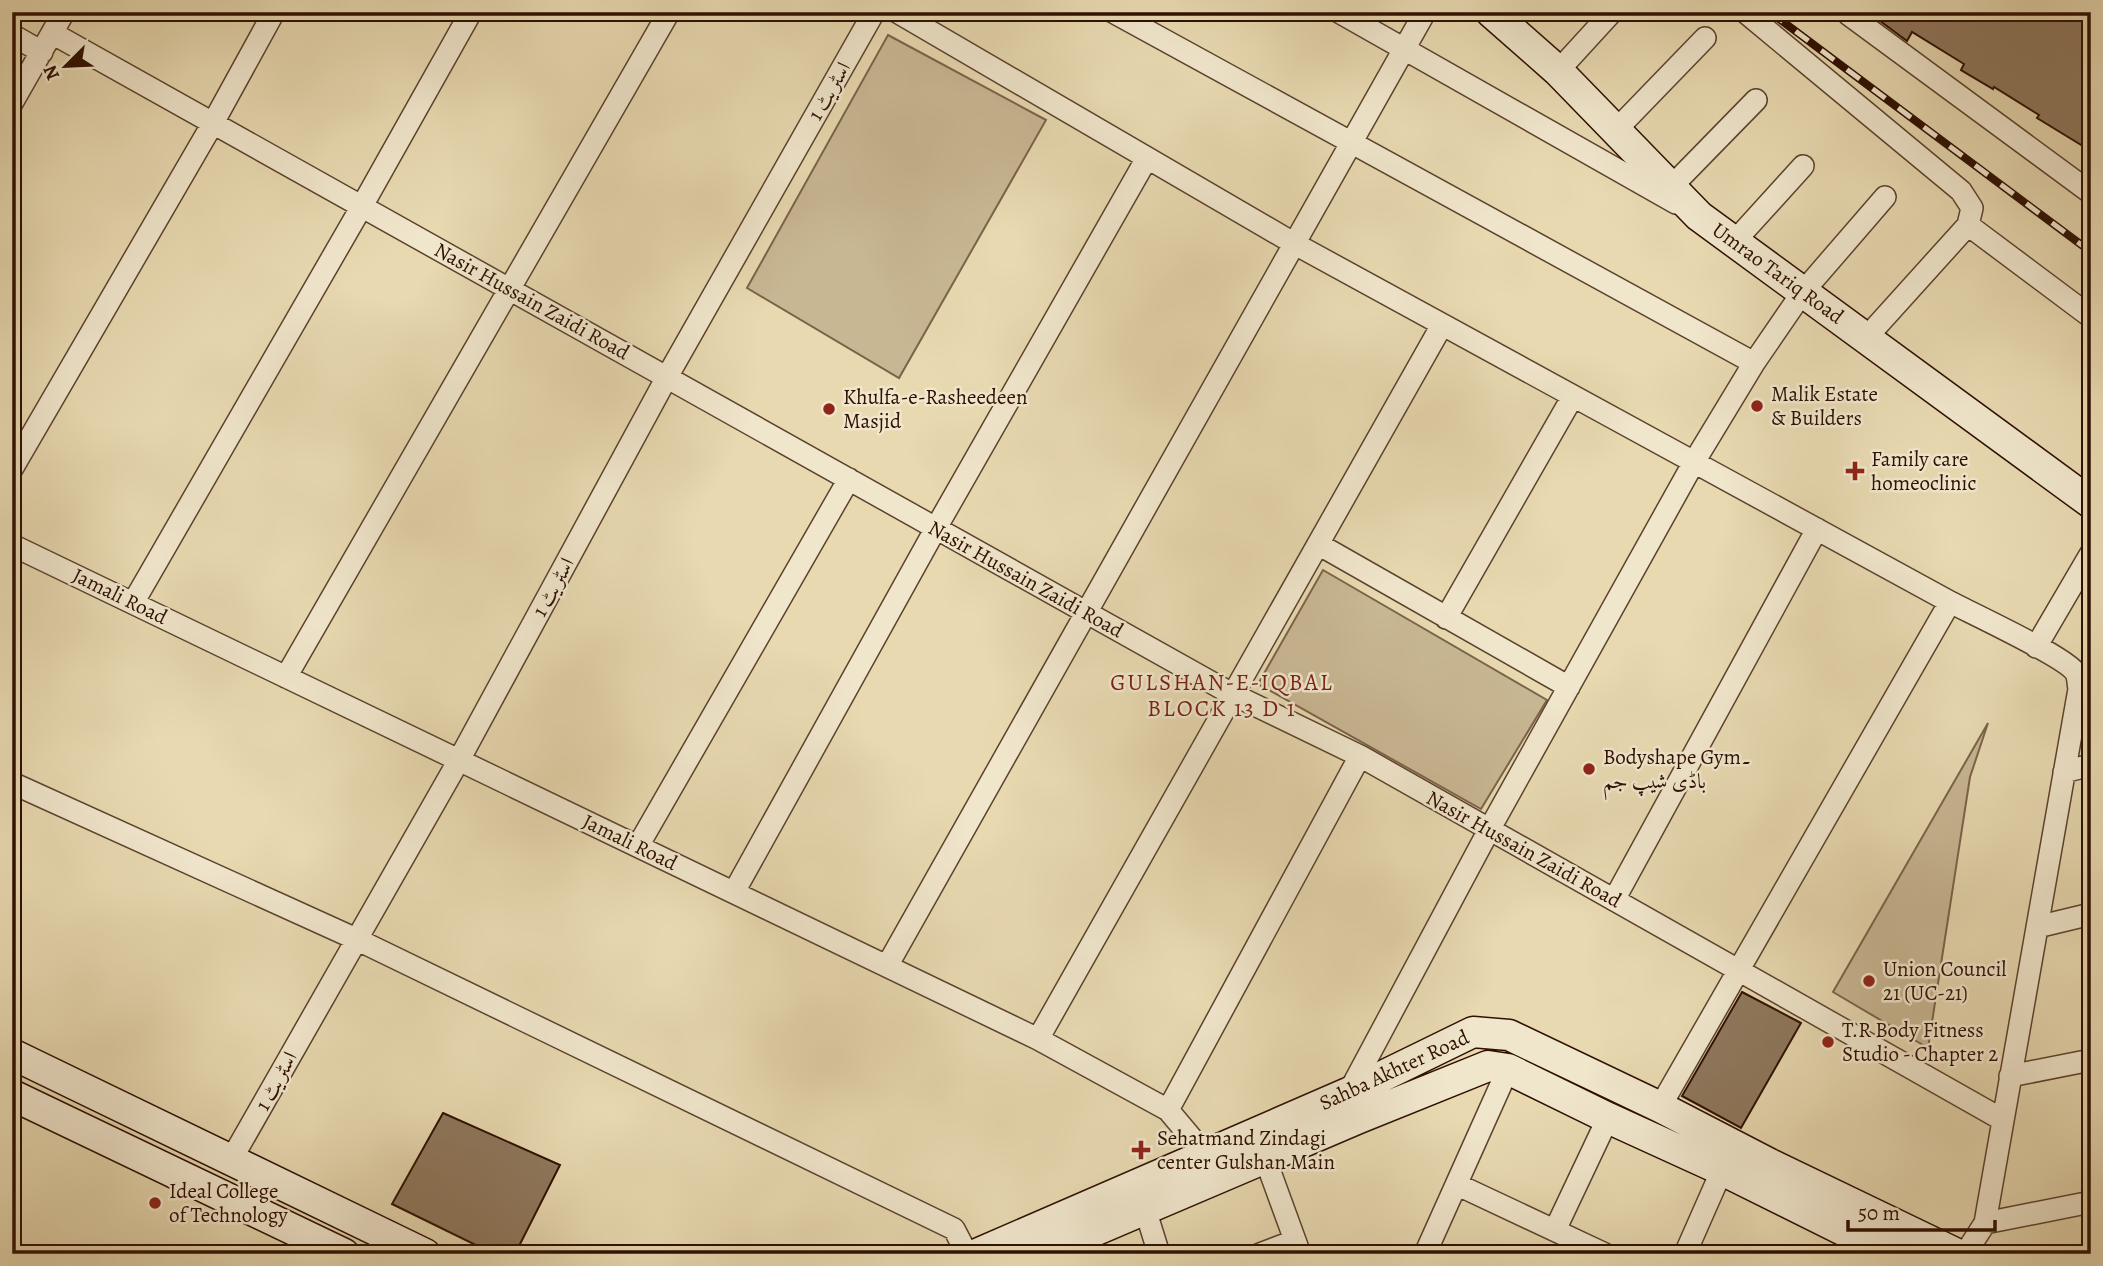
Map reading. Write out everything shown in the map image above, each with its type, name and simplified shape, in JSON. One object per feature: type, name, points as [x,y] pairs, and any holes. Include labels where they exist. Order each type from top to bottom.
[{"type":"main road","name":"Umrao Tariq Road","points":[[1501,15],[1699,216],[2091,503]]},
{"type":"main road","name":"Sahba Akhter Road","points":[[1040,1254],[1145,1209],[1210,1167],[1265,1158],[1473,1032],[1509,1035],[1957,1254]]},
{"type":"main road","points":[[12,1054],[425,1254]]},
{"type":"main road","name":"Sahba Akhter Road","points":[[977,1254],[1210,1167],[1353,1106],[1488,1066],[1508,1069]]},
{"type":"main road","points":[[1508,1069],[1722,1170],[1891,1254]]},
{"type":"main road","points":[[12,1095],[344,1254]]},
{"type":"street","points":[[12,103],[64,12]]},
{"type":"street","points":[[12,469],[213,123],[274,12]]},
{"type":"street","points":[[133,603],[471,12]]},
{"type":"street","points":[[286,677],[669,12]]},
{"type":"street","name":"اسٹریٹ 1","points":[[231,1160],[459,760],[667,377],[874,12]]},
{"type":"street","points":[[897,12],[1295,244],[2066,663],[2077,674],[2079,689],[1985,1223],[1965,1254]]},
{"type":"street","points":[[1113,12],[1754,363]]},
{"type":"street","points":[[1339,12],[1699,216]]},
{"type":"street","points":[[887,966],[1426,12]]},
{"type":"street","points":[[1558,71],[1612,12]]},
{"type":"street","points":[[1745,12],[1961,191],[1972,208],[1968,225],[1866,338]]},
{"type":"street","points":[[1849,12],[1848,15],[2091,193]]},
{"type":"street","name":"Nasir Hussain Zaidi Road","points":[[52,33],[1232,694],[1360,757],[2003,1120]]},
{"type":"street","points":[[12,35],[42,52]]},
{"type":"street","points":[[1615,131],[1705,38]]},
{"type":"street","points":[[1671,187],[1756,100]]},
{"type":"street","points":[[734,892],[936,528],[1147,158]]},
{"type":"street","points":[[1734,242],[1803,166]]},
{"type":"street","points":[[1353,1106],[1489,830],[1695,463],[1754,363],[1802,293],[1885,197]]},
{"type":"street","points":[[1968,225],[2091,317]]},
{"type":"street","points":[[1038,1039],[1442,325]]},
{"type":"street","points":[[1446,618],[1573,396]]},
{"type":"street","points":[[638,846],[849,479]]},
{"type":"street","points":[[1614,900],[1817,529]]},
{"type":"street","name":"Jamali Road","points":[[12,544],[1038,1039],[1168,1110],[1210,1167]]},
{"type":"street","points":[[1318,544],[1569,687]]},
{"type":"street","points":[[2036,647],[2091,553]]},
{"type":"street","points":[[1660,1107],[1950,602]]},
{"type":"street","points":[[1168,1110],[1360,757]]},
{"type":"street","points":[[2064,772],[2091,765]]},
{"type":"street","points":[[12,783],[356,939],[954,1229],[967,1254]]},
{"type":"street","points":[[2037,927],[2091,914]]},
{"type":"street","points":[[2010,1076],[2091,1060]]},
{"type":"street","points":[[1425,1254],[1508,1069]]},
{"type":"street","points":[[1555,1230],[1608,1118]]},
{"type":"street","points":[[1260,1254],[1297,1247],[1265,1158]]},
{"type":"street","points":[[1685,1254],[1722,1170]]},
{"type":"street","points":[[1458,1185],[1605,1254]]},
{"type":"street","points":[[1985,1223],[2091,1202]]},
{"type":"street","points":[[1145,1209],[1159,1254]]},
{"type":"shaded area","points":[[888,35],[1046,120],[899,378],[747,288]]},
{"type":"shaded area","points":[[1323,570],[1547,700],[1481,809],[1258,684]]},
{"type":"shaded area","points":[[1988,723],[1970,777],[1928,1048],[1833,992]]},
{"type":"building","points":[[1868,12],[2081,12],[2091,18],[2091,151],[2037,118],[2039,115],[1961,70],[1964,64],[1912,32],[1907,41]]},
{"type":"building","points":[[1742,992],[1801,1023],[1741,1128],[1682,1096]]},
{"type":"building","points":[[443,1113],[560,1165],[515,1254],[494,1254],[392,1204]]},
{"type":"railway","points":[[1770,12],[2091,252]]},
{"type":"place","name":"Malik Estate & Builders","points":[[1757,406]]},
{"type":"place","name":"Khulfa-e-Rasheedeen Masjid","points":[[829,409]]},
{"type":"place","name":"Family care homeoclinic","points":[[1855,471]]},
{"type":"place","name":"Bodyshape Gym۔ باڈی شیپ جم","points":[[1589,769]]},
{"type":"place","name":"Union Council 21 (UC-21)","points":[[1869,981]]},
{"type":"place","name":"T.R Body Fitness Studio - Chapter 2","points":[[1828,1042]]},
{"type":"place","name":"Sehatmand Zindagi center Gulshan Main","points":[[1141,1150]]},
{"type":"place","name":"Ideal College of Technology","points":[[155,1203]]},
{"type":"district","name":"GULSHAN-E-IQBAL BLOCK 13 D 1","points":[[1222,695]]}]
